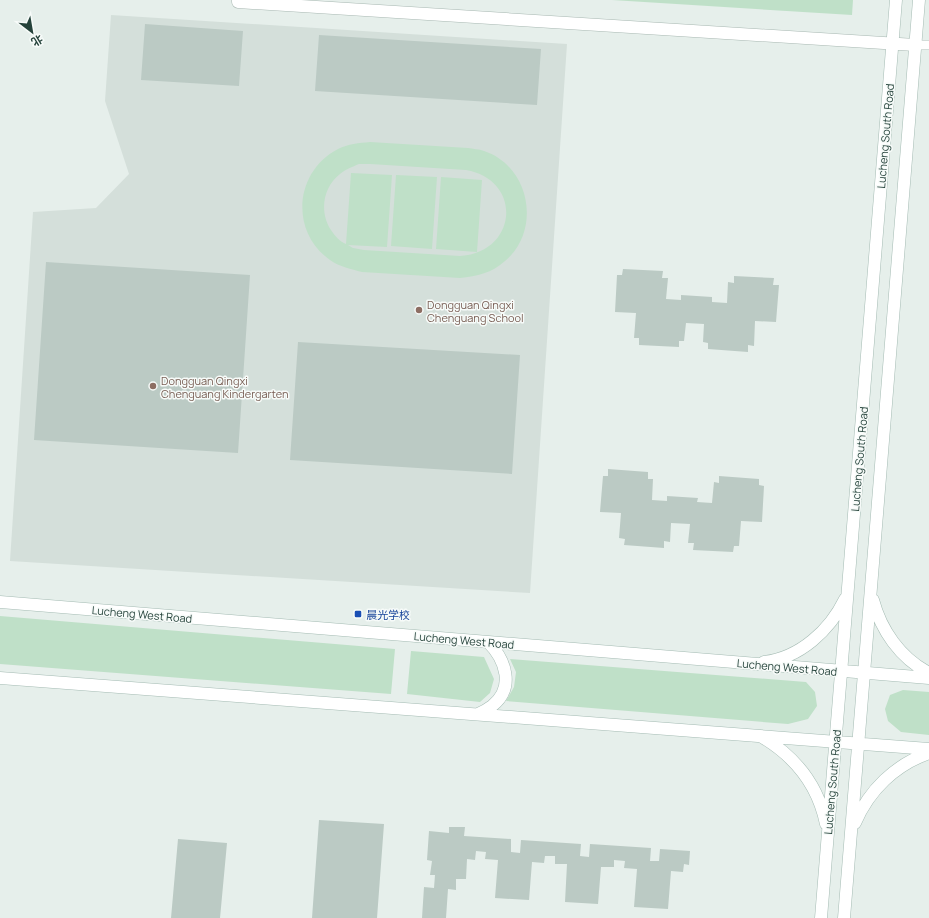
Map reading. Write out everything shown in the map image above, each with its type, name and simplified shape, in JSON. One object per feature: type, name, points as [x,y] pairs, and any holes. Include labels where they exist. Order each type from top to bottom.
[{"type":"street","points":[[238,0],[238,2],[915,45]]},
{"type":"street","name":"Lucheng South Road","points":[[821,918],[896,0]]},
{"type":"street","name":"Lucheng South Road","points":[[844,918],[919,0]]},
{"type":"street","points":[[746,664],[768,661],[789,655],[808,644],[829,624],[838,612],[848,592]]},
{"type":"street","points":[[871,593],[876,611],[884,629],[895,645],[908,658],[929,673]]},
{"type":"street","name":"Lucheng West Road","points":[[0,602],[929,678]]},
{"type":"street","points":[[478,714],[493,706],[502,695],[506,683],[506,672],[502,661],[497,651],[488,642]]},
{"type":"street","points":[[0,678],[929,749]]},
{"type":"street","points":[[759,735],[777,746],[793,760],[806,776],[817,794],[824,814],[828,835]]},
{"type":"street","points":[[852,830],[871,795],[884,780],[900,767],[929,752]]},
{"type":"lane","points":[[915,45],[929,45]]},
{"type":"shaded area","points":[[111,15],[567,44],[530,593],[10,561],[33,212],[96,208],[129,174],[105,101]]},
{"type":"green space","points":[[612,0],[853,0],[852,15]]},
{"type":"green space","points":[[370,142],[468,148],[482,150],[500,159],[512,170],[521,184],[526,200],[527,217],[524,233],[517,248],[505,261],[490,271],[460,278],[362,272],[342,266],[330,260],[317,248],[308,234],[303,219],[302,203],[306,187],[313,172],[323,159],[342,147]],"holes":[[[359,164],[466,170],[484,176],[497,187],[504,201],[506,215],[502,230],[493,242],[479,252],[460,256],[353,248],[348,245],[387,247],[392,175],[351,173],[346,244],[336,237],[327,223],[324,208],[325,200],[334,179],[340,174]]]},
{"type":"green space","points":[[396,175],[437,177],[432,249],[391,246]]},
{"type":"green space","points":[[441,177],[482,180],[477,252],[436,249]]},
{"type":"green space","points":[[0,616],[395,649],[391,694],[0,664]]},
{"type":"green space","points":[[411,651],[484,657],[494,679],[490,693],[480,702],[407,694]]},
{"type":"green space","points":[[510,659],[806,682],[815,692],[817,706],[808,719],[788,724],[506,701],[514,687],[516,672]]},
{"type":"green space","points":[[903,690],[929,692],[929,735],[901,732],[888,721],[885,709],[890,695]]},
{"type":"building","points":[[145,24],[243,31],[239,86],[141,80]]},
{"type":"building","points":[[319,35],[541,49],[537,105],[315,91]]},
{"type":"building","points":[[46,262],[250,275],[238,453],[34,440]]},
{"type":"building","points":[[623,269],[663,271],[662,278],[668,278],[666,299],[681,300],[681,295],[712,297],[712,302],[727,303],[728,282],[734,283],[734,276],[774,278],[773,285],[779,285],[776,322],[755,321],[754,346],[748,345],[748,352],[708,349],[708,343],[703,342],[704,324],[686,323],[684,341],[679,341],[679,347],[639,345],[639,338],[634,338],[636,313],[615,312],[617,275],[622,275]]},
{"type":"building","points":[[298,342],[520,355],[512,474],[290,460]]},
{"type":"building","points":[[608,469],[648,472],[648,479],[653,479],[652,500],[667,501],[667,496],[698,498],[697,502],[712,503],[714,482],[719,483],[719,476],[759,479],[759,485],[764,486],[762,522],[741,521],[739,546],[734,546],[733,552],[693,550],[694,543],[688,543],[690,524],[671,523],[670,542],[664,541],[664,548],[624,545],[625,539],[619,538],[621,513],[600,512],[603,476],[608,476]]},
{"type":"building","points":[[319,820],[384,824],[377,918],[312,918]]},
{"type":"building","points":[[449,827],[465,827],[464,836],[511,839],[511,852],[520,853],[521,840],[581,844],[580,856],[589,857],[590,844],[651,848],[650,861],[659,861],[660,849],[690,851],[689,865],[684,864],[683,872],[671,871],[668,909],[634,907],[637,869],[624,868],[625,861],[614,860],[614,867],[601,867],[598,904],[565,902],[567,864],[555,864],[555,856],[545,856],[544,863],[532,862],[529,900],[495,898],[498,860],[485,859],[486,852],[476,851],[475,860],[467,859],[466,879],[456,879],[456,890],[448,889],[446,918],[422,918],[424,887],[434,888],[435,875],[430,875],[432,861],[427,860],[429,831],[449,833]]},
{"type":"building","points":[[178,839],[227,843],[220,918],[171,918]]},
{"type":"place","name":"Dongguan Qingxi Chenguang School","points":[[419,310]]},
{"type":"place","name":"Dongguan Qingxi Chenguang Kindergarten","points":[[153,386]]},
{"type":"place","name":"晨光学校","points":[[358,614]]}]
